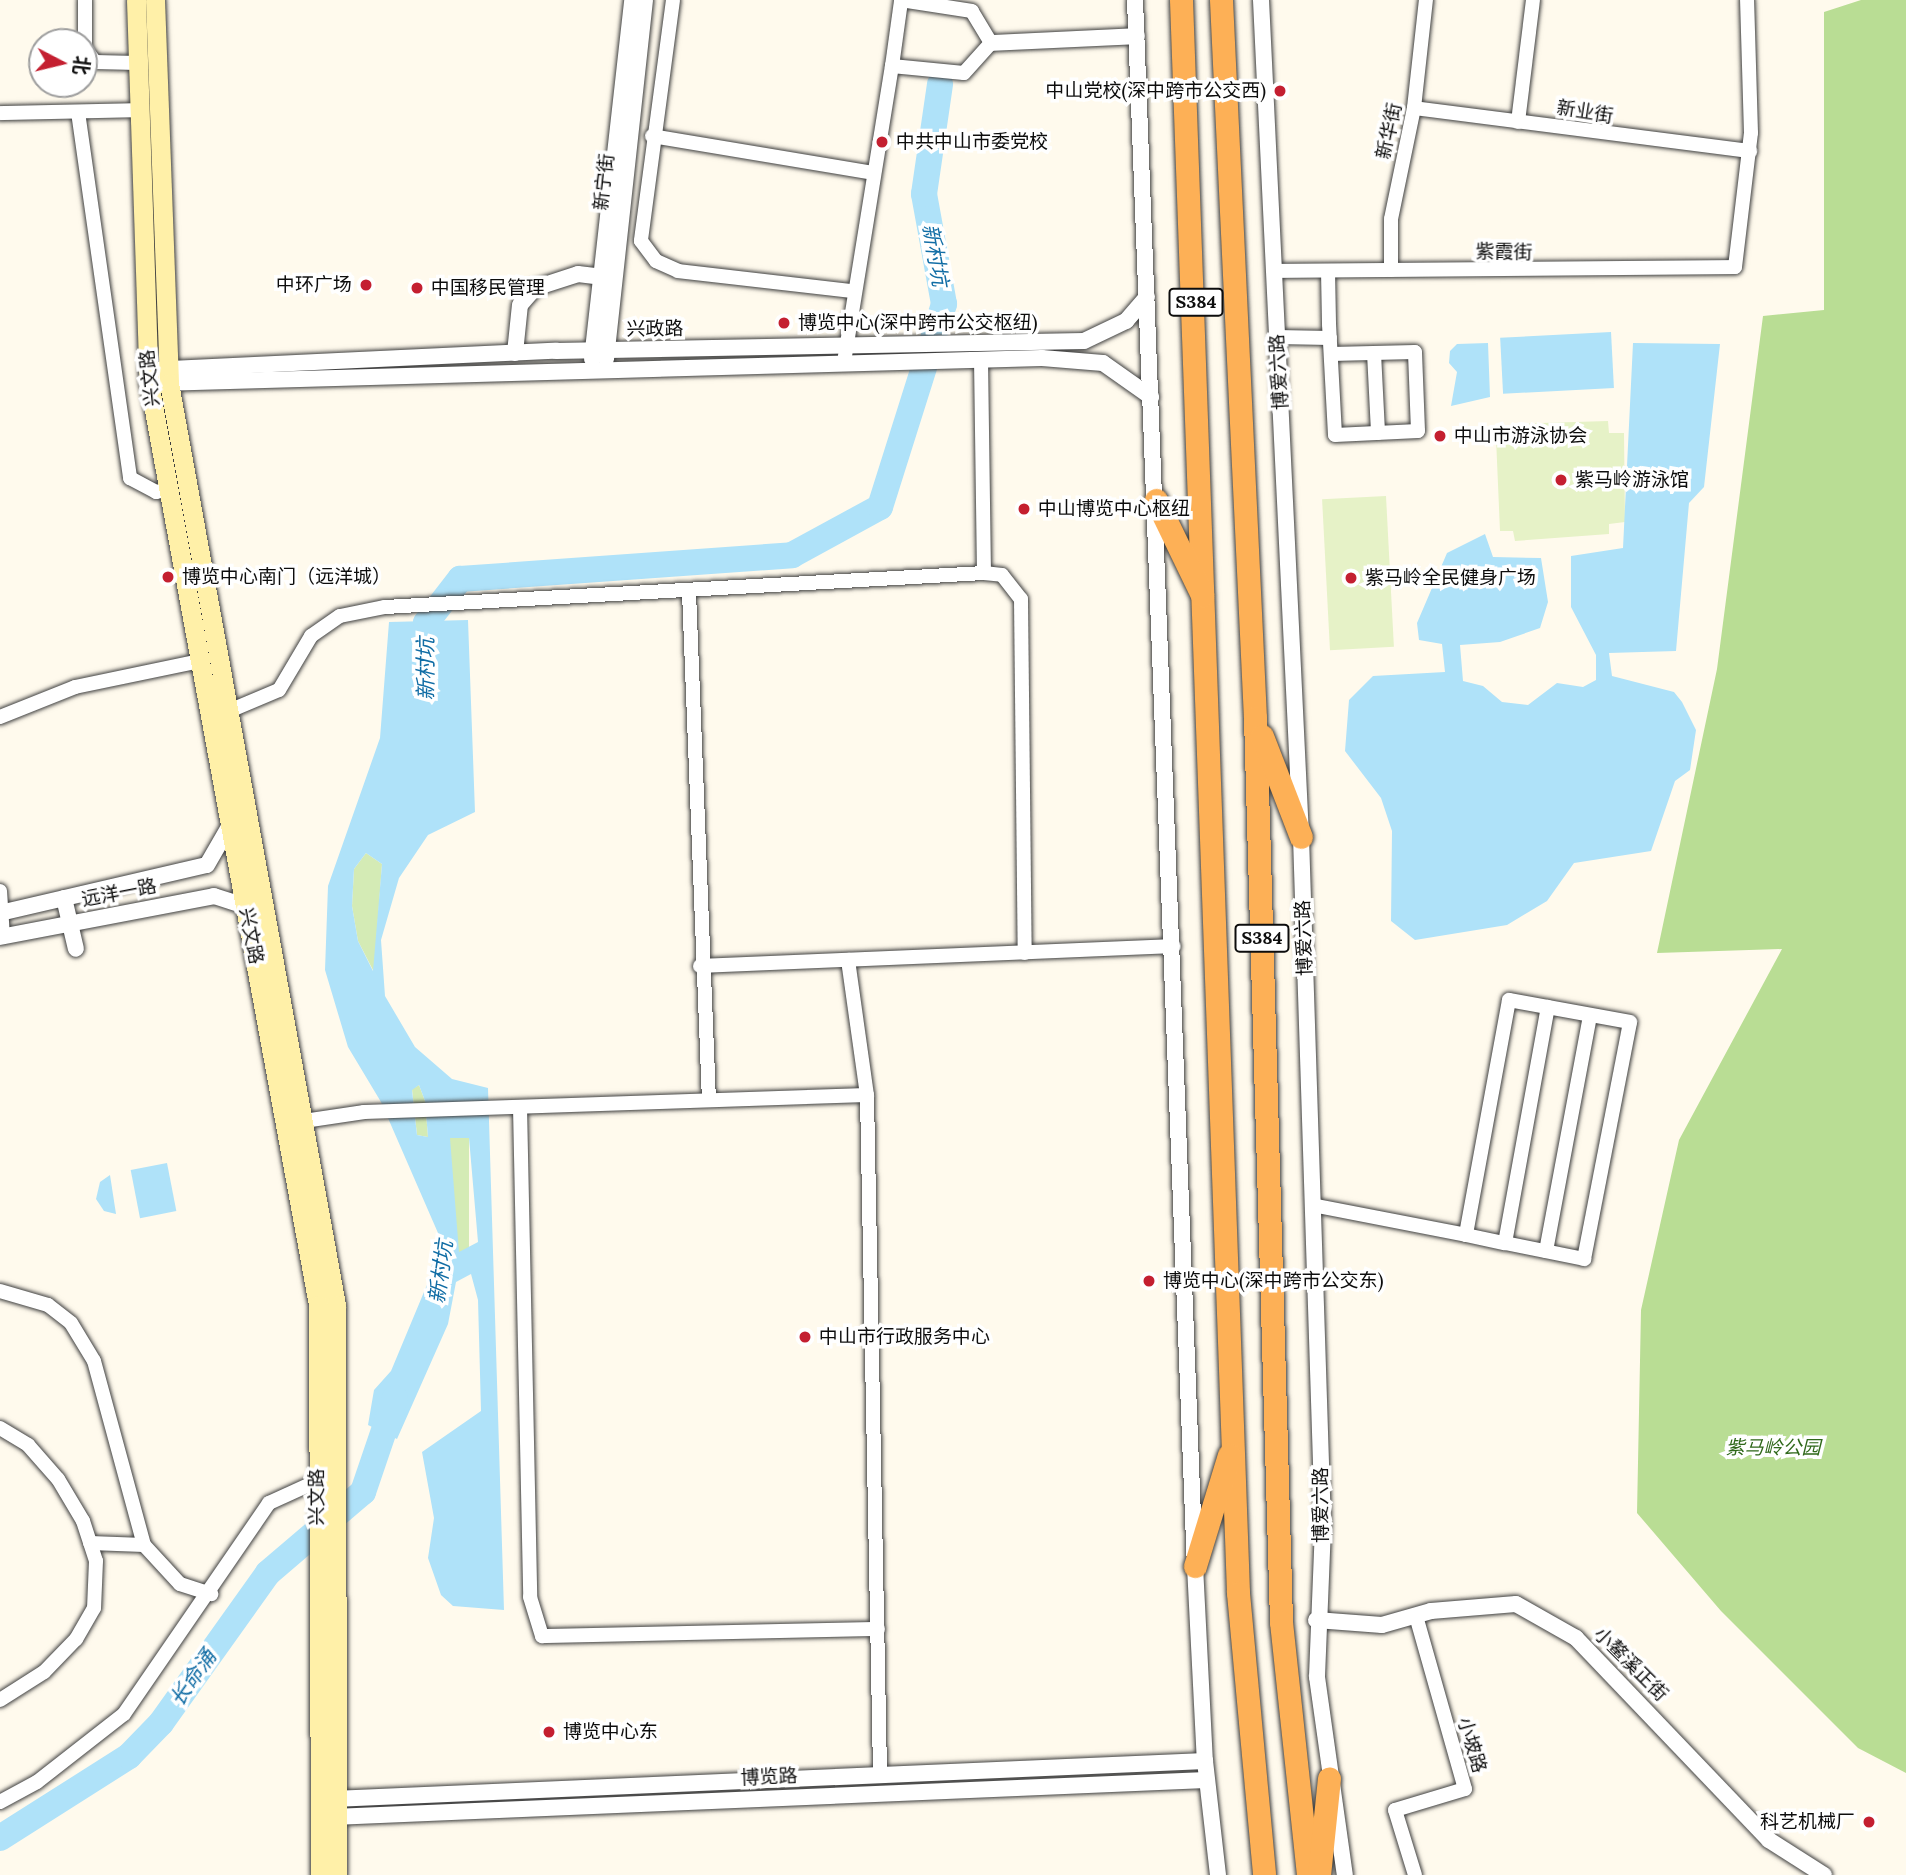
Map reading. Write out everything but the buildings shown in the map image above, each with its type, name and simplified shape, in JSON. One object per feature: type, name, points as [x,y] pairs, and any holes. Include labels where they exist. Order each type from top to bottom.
[{"type":"highway","name":"S384","points":[[1181,0],[1206,604],[1235,1435],[1238,1593],[1264,1875]]},
{"type":"highway","name":"博爱六路","points":[[1221,0],[1255,718],[1282,1622],[1308,1875]]},
{"type":"highway","points":[[1156,500],[1206,604]]},
{"type":"highway","points":[[1255,718],[1301,837]]},
{"type":"highway","points":[[1195,1566],[1235,1435]]},
{"type":"highway","points":[[1320,1875],[1329,1779]]},
{"type":"main road","name":"兴文路","points":[[136,0],[148,376],[166,490],[318,1305],[317,1482],[326,1501]]},
{"type":"main road","name":"兴文路","points":[[155,0],[168,376],[336,1305],[326,1501],[324,1808],[320,1875]]},
{"type":"main road","name":"兴文路","points":[[324,1808],[337,1875]]},
{"type":"street","points":[[85,0],[85,49],[95,62],[137,63]]},
{"type":"street","points":[[600,351],[601,277],[632,0]]},
{"type":"street","name":"新宁街","points":[[598,368],[645,0]]},
{"type":"street","points":[[673,0],[652,136],[641,241],[656,261],[678,271],[852,291]]},
{"type":"street","points":[[1136,0],[1174,946],[1195,1566],[1206,1780],[1215,1871]]},
{"type":"street","name":"博爱六路","points":[[1261,0],[1301,837],[1323,1527],[1316,1620],[1329,1779],[1345,1875]]},
{"type":"street","name":"新华街","points":[[1391,270],[1391,219],[1414,108],[1426,0]]},
{"type":"street","points":[[1518,122],[1533,0]]},
{"type":"street","points":[[1747,0],[1750,151]]},
{"type":"street","points":[[845,355],[852,291],[901,1],[972,11],[991,43]]},
{"type":"street","points":[[892,66],[964,73],[991,43],[1137,36]]},
{"type":"street","name":"新业街","points":[[1414,108],[1750,151]]},
{"type":"street","points":[[0,113],[138,110]]},
{"type":"street","points":[[78,112],[130,478],[156,492],[166,490]]},
{"type":"street","points":[[652,136],[872,173]]},
{"type":"street","name":"紫霞街","points":[[1274,271],[1735,267],[1750,151]]},
{"type":"street","points":[[1328,271],[1330,338],[1335,435],[1418,431],[1415,352],[1331,354]]},
{"type":"street","points":[[515,353],[520,305],[535,288],[578,274],[601,277]]},
{"type":"street","name":"兴政路","points":[[148,376],[598,368],[845,355],[984,352],[1084,341],[1126,321],[1147,297]]},
{"type":"street","points":[[1277,337],[1330,338]]},
{"type":"street","name":"兴政路","points":[[168,376],[515,353],[600,351],[845,355]]},
{"type":"street","points":[[984,352],[984,573]]},
{"type":"street","name":"兴政路","points":[[984,352],[1103,363],[1151,397]]},
{"type":"street","points":[[1374,353],[1378,433]]},
{"type":"street","points":[[229,711],[279,690],[311,636],[340,616],[408,605],[689,592],[984,573],[1002,575],[1021,599],[1025,953]]},
{"type":"street","points":[[689,592],[700,966],[709,1100]]},
{"type":"street","points":[[0,717],[75,687],[199,661]]},
{"type":"street","points":[[3,912],[207,865],[230,825]]},
{"type":"street","points":[[0,891],[2,937]]},
{"type":"street","name":"远洋一路","points":[[2,937],[214,896],[245,906]]},
{"type":"street","points":[[64,898],[76,949]]},
{"type":"street","points":[[700,966],[1174,946]]},
{"type":"street","points":[[848,960],[867,1095],[880,1775]]},
{"type":"street","points":[[1312,1205],[1465,1236],[1584,1259],[1630,1022],[1509,1000],[1465,1236]]},
{"type":"street","points":[[1505,1243],[1548,1007]]},
{"type":"street","points":[[1545,1251],[1590,1015]]},
{"type":"street","points":[[304,1121],[364,1112],[867,1095]]},
{"type":"street","points":[[520,1107],[530,1597],[542,1636],[877,1629]]},
{"type":"street","points":[[0,1291],[64,1317],[94,1361],[144,1545],[180,1584],[211,1594]]},
{"type":"street","points":[[0,1429],[28,1445],[58,1479],[90,1543],[96,1561],[94,1608],[76,1639],[44,1672],[1,1695]]},
{"type":"street","points":[[0,1802],[37,1782],[124,1714],[211,1594],[269,1503],[317,1482]]},
{"type":"street","points":[[90,1543],[144,1545]]},
{"type":"street","name":"小鳌溪正街","points":[[1316,1620],[1382,1625],[1416,1616],[1516,1604],[1576,1638],[1769,1840],[1824,1875]]},
{"type":"street","name":"小坡路","points":[[1415,1875],[1395,1810],[1465,1789],[1416,1616]]},
{"type":"street","name":"博览路","points":[[324,1808],[880,1775],[1205,1760]]},
{"type":"street","name":"博览路","points":[[324,1808],[1206,1780]]},
{"type":"green space","name":"紫马岭公园","points":[[1861,0],[1906,0],[1906,1773],[1858,1748],[1721,1611],[1637,1513],[1641,1310],[1679,1140],[1782,949],[1657,953],[1717,669],[1763,316],[1824,310],[1824,12]]},
{"type":"green space","name":"紫马岭游泳馆","points":[[1608,421],[1609,433],[1624,433],[1625,522],[1609,524],[1609,534],[1515,541],[1513,531],[1500,531],[1496,438],[1510,436],[1510,424]]},
{"type":"green space","points":[[1386,496],[1394,647],[1330,650],[1322,499]]},
{"type":"green space","points":[[366,853],[382,864],[374,972],[358,941],[352,906],[354,869]]},
{"type":"green space","points":[[419,1085],[425,1101],[428,1137],[417,1135],[412,1089]]},
{"type":"green space","points":[[450,1138],[469,1138],[469,1252],[450,1252]]},
{"type":"water","points":[[1611,332],[1614,388],[1503,394],[1500,338]]},
{"type":"water","points":[[1488,343],[1490,397],[1451,406],[1457,372],[1449,363],[1450,351],[1457,344]]},
{"type":"water","points":[[1633,343],[1720,344],[1704,487],[1689,503],[1676,651],[1609,653],[1612,676],[1674,692],[1682,702],[1696,730],[1690,770],[1675,781],[1651,851],[1574,863],[1547,901],[1507,925],[1415,940],[1391,921],[1392,831],[1381,798],[1345,751],[1349,700],[1373,676],[1445,672],[1442,644],[1419,640],[1417,623],[1447,553],[1485,534],[1493,557],[1541,558],[1548,602],[1540,628],[1500,642],[1460,645],[1463,681],[1483,686],[1502,702],[1528,705],[1557,683],[1583,687],[1596,680],[1596,655],[1571,607],[1571,556],[1623,548]]},
{"type":"water","points":[[468,620],[475,812],[428,835],[399,878],[381,940],[385,996],[415,1047],[452,1079],[488,1088],[504,1610],[453,1606],[441,1595],[428,1558],[434,1518],[422,1452],[481,1411],[478,1300],[471,1274],[456,1282],[448,1324],[397,1439],[368,1425],[374,1390],[391,1371],[429,1280],[438,1233],[381,1102],[348,1047],[325,970],[328,886],[380,738],[389,622]],"holes":[[[366,853],[382,864],[373,971],[358,941],[352,906],[354,869]],[[419,1085],[425,1101],[428,1137],[417,1135],[412,1090]],[[450,1138],[469,1138],[478,1242],[459,1252]]]},
{"type":"water","points":[[167,1163],[176,1211],[140,1218],[131,1170]]},
{"type":"water","points":[[110,1175],[116,1214],[104,1211],[96,1199],[100,1182]]},
{"type":"waterway","name":"新村坑","points":[[426,655],[426,623],[460,579],[792,555],[880,507],[944,304],[924,194],[940,84]]},
{"type":"waterway","name":"长命涌","points":[[0,1838],[129,1756],[161,1723],[268,1573],[363,1492],[395,1398]]},
{"type":"place","name":"中山党校(深中跨市公交西)","points":[[1280,91]]},
{"type":"place","name":"中共中山市委党校","points":[[882,142]]},
{"type":"place","name":"中环广场","points":[[366,285]]},
{"type":"place","name":"中国移民管理","points":[[417,288]]},
{"type":"place","name":"博览中心(深中跨市公交枢纽)","points":[[784,323]]},
{"type":"place","name":"中山市游泳协会","points":[[1440,436]]},
{"type":"place","name":"紫马岭游泳馆","points":[[1561,480]]},
{"type":"place","name":"中山博览中心枢纽","points":[[1024,509]]},
{"type":"place","name":"博览中心南门（远洋城）","points":[[168,577]]},
{"type":"place","name":"紫马岭全民健身广场","points":[[1351,578]]},
{"type":"place","name":"博览中心(深中跨市公交东)","points":[[1149,1281]]},
{"type":"place","name":"中山市行政服务中心","points":[[805,1337]]},
{"type":"place","name":"博览中心东","points":[[549,1732]]},
{"type":"place","name":"科艺机械厂","points":[[1869,1822]]}]
